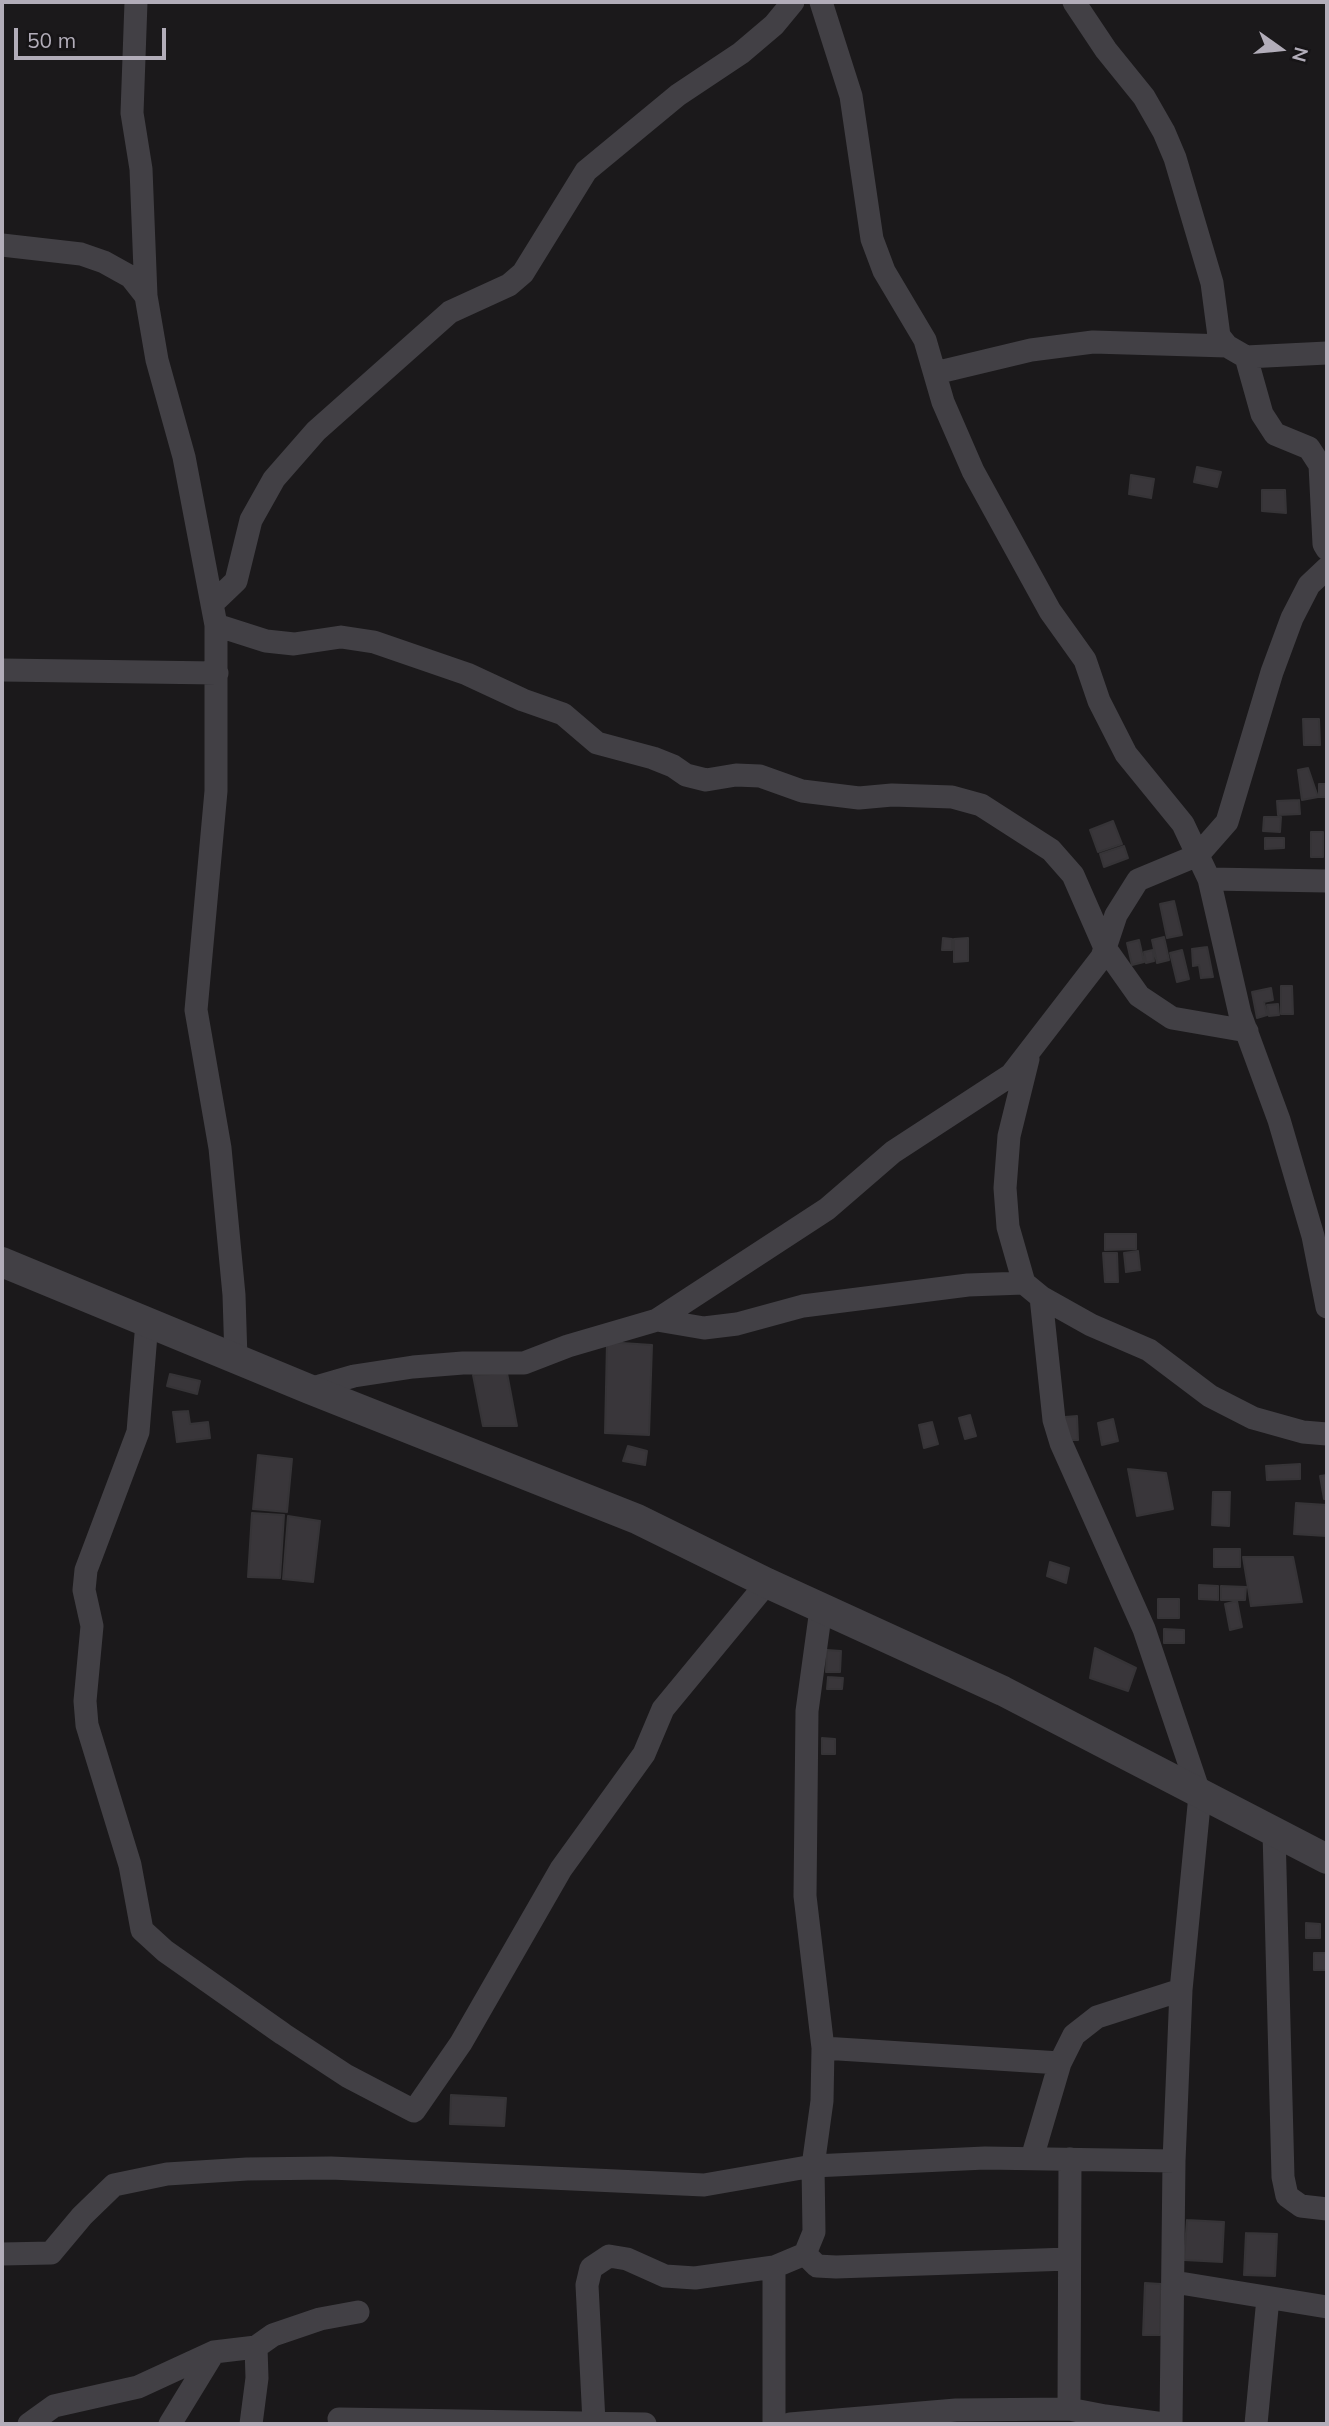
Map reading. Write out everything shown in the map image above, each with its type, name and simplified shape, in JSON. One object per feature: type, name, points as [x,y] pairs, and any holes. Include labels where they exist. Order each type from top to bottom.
[{"type":"street","points":[[136,2],[132,113],[141,169],[146,296],[157,360],[184,457],[214,614],[217,673],[212,857],[196,1010],[220,1148],[234,1295],[236,1359]]},
{"type":"street","points":[[214,614],[236,581],[251,520],[274,479],[316,431],[450,312],[509,285],[523,273],[586,171],[678,95],[741,53],[774,25],[793,2]]},
{"type":"street","points":[[821,2],[851,96],[872,239],[884,271],[925,340],[943,402],[973,471],[1050,611],[1085,660],[1100,701],[1126,754],[1183,824],[1209,879],[1247,1031],[1320,1235],[1327,1307]]},
{"type":"street","points":[[1074,2],[1106,50],[1144,97],[1164,132],[1175,158],[1212,283],[1219,336],[1236,351],[1262,414],[1275,434],[1308,448],[1321,465],[1324,544],[1327,549]]},
{"type":"street","points":[[2,245],[81,254],[104,262],[131,277],[146,296]]},
{"type":"street","points":[[935,373],[1031,350],[1093,342],[1236,351],[1327,353]]},
{"type":"street","points":[[309,1389],[354,1376],[413,1367],[524,1363],[568,1346],[657,1320],[705,1285],[827,1209],[893,1152],[1011,1075],[1102,957],[1116,915],[1138,880],[1198,855],[1227,822],[1272,672],[1292,618],[1309,585],[1327,568]]},
{"type":"street","points":[[214,614],[266,641],[294,644],[350,638],[400,650],[563,714],[597,743],[653,758],[686,775],[706,780],[736,775],[760,776],[802,791],[859,798],[892,795],[953,797],[981,805],[1051,850],[1073,875],[1105,948],[1139,996],[1172,1018],[1247,1031]]},
{"type":"street","points":[[2,670],[217,673]]},
{"type":"street","points":[[1209,879],[1327,881]]},
{"type":"street","points":[[1030,1053],[1009,1136],[1005,1188],[1008,1227],[1033,1290],[1061,1443],[1144,1629],[1200,1795],[1181,1990],[1174,2161],[1171,2424]]},
{"type":"street","points":[[2,1262],[309,1389],[637,1519],[821,1609],[1003,1691],[1327,1859]]},
{"type":"street","points":[[657,1320],[704,1328],[737,1324],[803,1306],[968,1285],[1033,1290],[1091,1325],[1149,1350],[1210,1396],[1253,1418],[1303,1432],[1327,1434]]},
{"type":"street","points":[[147,1322],[138,1433],[86,1570],[84,1590],[92,1626],[85,1701],[87,1725],[130,1865],[142,1930],[165,1951],[282,2034],[347,2076],[414,2111],[468,2031],[561,1869],[644,1754],[663,1709],[766,1583]]},
{"type":"street","points":[[594,2422],[587,2286],[592,2267],[609,2256],[628,2259],[664,2276],[695,2278],[774,2267],[806,2254],[814,2232],[813,2166],[822,2101],[823,2048],[805,1896],[807,1711],[821,1609]]},
{"type":"street","points":[[1273,1832],[1283,2177],[1287,2196],[1301,2206],[1327,2209]]},
{"type":"street","points":[[1032,2158],[1060,2063],[1074,2035],[1097,2017],[1181,1990]]},
{"type":"street","points":[[823,2048],[1060,2063]]},
{"type":"street","points":[[2,2254],[51,2253],[82,2216],[114,2185],[167,2174],[331,2168],[704,2185],[813,2166],[1032,2158],[1174,2161]]},
{"type":"street","points":[[1069,2409],[1070,2159]]},
{"type":"street","points":[[806,2254],[817,2266],[836,2267],[1069,2259]]},
{"type":"street","points":[[774,2267],[774,2424]]},
{"type":"street","points":[[1174,2283],[1327,2307]]},
{"type":"street","points":[[1256,2424],[1268,2298]]},
{"type":"street","points":[[29,2424],[54,2406],[138,2387],[214,2352],[256,2347],[273,2334],[320,2319],[358,2312]]},
{"type":"street","points":[[251,2424],[256,2347]]},
{"type":"street","points":[[170,2424],[214,2352]]},
{"type":"street","points":[[790,2424],[1069,2409],[1103,2420],[1164,2424]]},
{"type":"street","points":[[339,2419],[645,2424]]},
{"type":"building","points":[[1197,467],[1221,472],[1217,487],[1194,482]]},
{"type":"building","points":[[1131,475],[1154,479],[1151,498],[1129,494]]},
{"type":"building","points":[[1262,490],[1285,490],[1286,513],[1262,511]]},
{"type":"building","points":[[1303,719],[1319,719],[1320,745],[1304,745]]},
{"type":"building","points":[[1308,768],[1318,797],[1302,800],[1298,770]]},
{"type":"building","points":[[1319,784],[1327,784],[1327,797],[1319,797]]},
{"type":"building","points":[[1299,800],[1300,814],[1278,815],[1277,801]]},
{"type":"building","points":[[1264,817],[1281,817],[1280,832],[1263,831]]},
{"type":"building","points":[[1113,821],[1122,844],[1098,852],[1090,830]]},
{"type":"building","points":[[1311,832],[1323,832],[1323,857],[1311,857]]},
{"type":"building","points":[[1265,838],[1284,838],[1284,848],[1265,849]]},
{"type":"building","points":[[1124,846],[1128,858],[1104,867],[1100,854]]},
{"type":"building","points":[[1174,901],[1182,935],[1167,938],[1160,904]]},
{"type":"building","points":[[1164,937],[1169,960],[1157,963],[1152,940]]},
{"type":"building","points":[[943,938],[952,939],[952,950],[942,950]]},
{"type":"building","points":[[968,938],[968,961],[954,962],[954,939]]},
{"type":"building","points":[[1139,940],[1144,962],[1132,965],[1127,943]]},
{"type":"building","points":[[1207,947],[1213,977],[1201,978],[1199,965],[1193,966],[1192,949]]},
{"type":"building","points":[[1153,950],[1154,961],[1146,963],[1144,952]]},
{"type":"building","points":[[1182,950],[1189,979],[1177,982],[1170,953]]},
{"type":"building","points":[[1281,986],[1292,986],[1293,1014],[1281,1014]]},
{"type":"building","points":[[1271,988],[1273,1000],[1264,1002],[1267,1015],[1257,1018],[1252,992]]},
{"type":"building","points":[[1278,1004],[1279,1015],[1269,1016],[1267,1005]]},
{"type":"building","points":[[1105,1234],[1136,1234],[1136,1249],[1105,1250]]},
{"type":"building","points":[[1138,1251],[1140,1270],[1126,1272],[1124,1253]]},
{"type":"building","points":[[1103,1253],[1117,1253],[1118,1282],[1105,1282]]},
{"type":"building","points":[[607,1342],[652,1345],[649,1435],[605,1433]]},
{"type":"building","points":[[507,1373],[517,1426],[483,1426],[473,1375]]},
{"type":"building","points":[[170,1374],[200,1381],[197,1394],[167,1386]]},
{"type":"building","points":[[188,1411],[190,1424],[208,1422],[210,1438],[177,1442],[173,1412]]},
{"type":"building","points":[[970,1415],[976,1436],[965,1439],[959,1418]]},
{"type":"building","points":[[1077,1416],[1078,1440],[1066,1440],[1065,1417]]},
{"type":"building","points":[[1113,1419],[1118,1441],[1102,1445],[1098,1423]]},
{"type":"building","points":[[932,1422],[938,1444],[924,1448],[919,1425]]},
{"type":"building","points":[[628,1446],[647,1451],[645,1465],[623,1461]]},
{"type":"building","points":[[258,1455],[292,1459],[287,1512],[253,1509]]},
{"type":"building","points":[[1300,1464],[1300,1479],[1267,1480],[1266,1466]]},
{"type":"building","points":[[1128,1469],[1166,1473],[1173,1509],[1137,1516]]},
{"type":"building","points":[[1327,1475],[1327,1499],[1324,1499],[1320,1476]]},
{"type":"building","points":[[1213,1492],[1230,1492],[1229,1526],[1212,1525]]},
{"type":"building","points":[[1296,1503],[1327,1505],[1326,1536],[1294,1534]]},
{"type":"building","points":[[252,1513],[284,1515],[280,1578],[248,1577]]},
{"type":"building","points":[[288,1516],[320,1521],[313,1582],[283,1579]]},
{"type":"building","points":[[1214,1549],[1240,1549],[1240,1567],[1214,1567]]},
{"type":"building","points":[[1243,1557],[1293,1557],[1302,1602],[1251,1606]]},
{"type":"building","points":[[1050,1562],[1069,1568],[1066,1583],[1047,1576]]},
{"type":"building","points":[[1199,1585],[1218,1586],[1218,1600],[1199,1599]]},
{"type":"building","points":[[1221,1586],[1246,1587],[1245,1600],[1221,1600]]},
{"type":"building","points":[[1158,1599],[1179,1599],[1179,1618],[1158,1618]]},
{"type":"building","points":[[1237,1601],[1242,1627],[1230,1630],[1225,1604]]},
{"type":"building","points":[[1164,1629],[1184,1630],[1184,1643],[1164,1643]]},
{"type":"building","points":[[1095,1648],[1136,1668],[1128,1691],[1090,1678]]},
{"type":"building","points":[[827,1650],[841,1651],[840,1672],[826,1672]]},
{"type":"building","points":[[828,1677],[843,1678],[842,1689],[827,1689]]},
{"type":"building","points":[[822,1738],[835,1739],[835,1754],[822,1754]]},
{"type":"building","points":[[1306,1923],[1320,1924],[1320,1938],[1306,1938]]},
{"type":"building","points":[[1314,1953],[1327,1953],[1327,1970],[1314,1970]]},
{"type":"building","points":[[451,2095],[506,2098],[504,2126],[450,2124]]},
{"type":"building","points":[[1187,2220],[1224,2222],[1222,2262],[1184,2260]]},
{"type":"building","points":[[1246,2233],[1277,2234],[1275,2276],[1244,2275]]},
{"type":"building","points":[[1145,2283],[1161,2284],[1160,2335],[1143,2335]]}]
